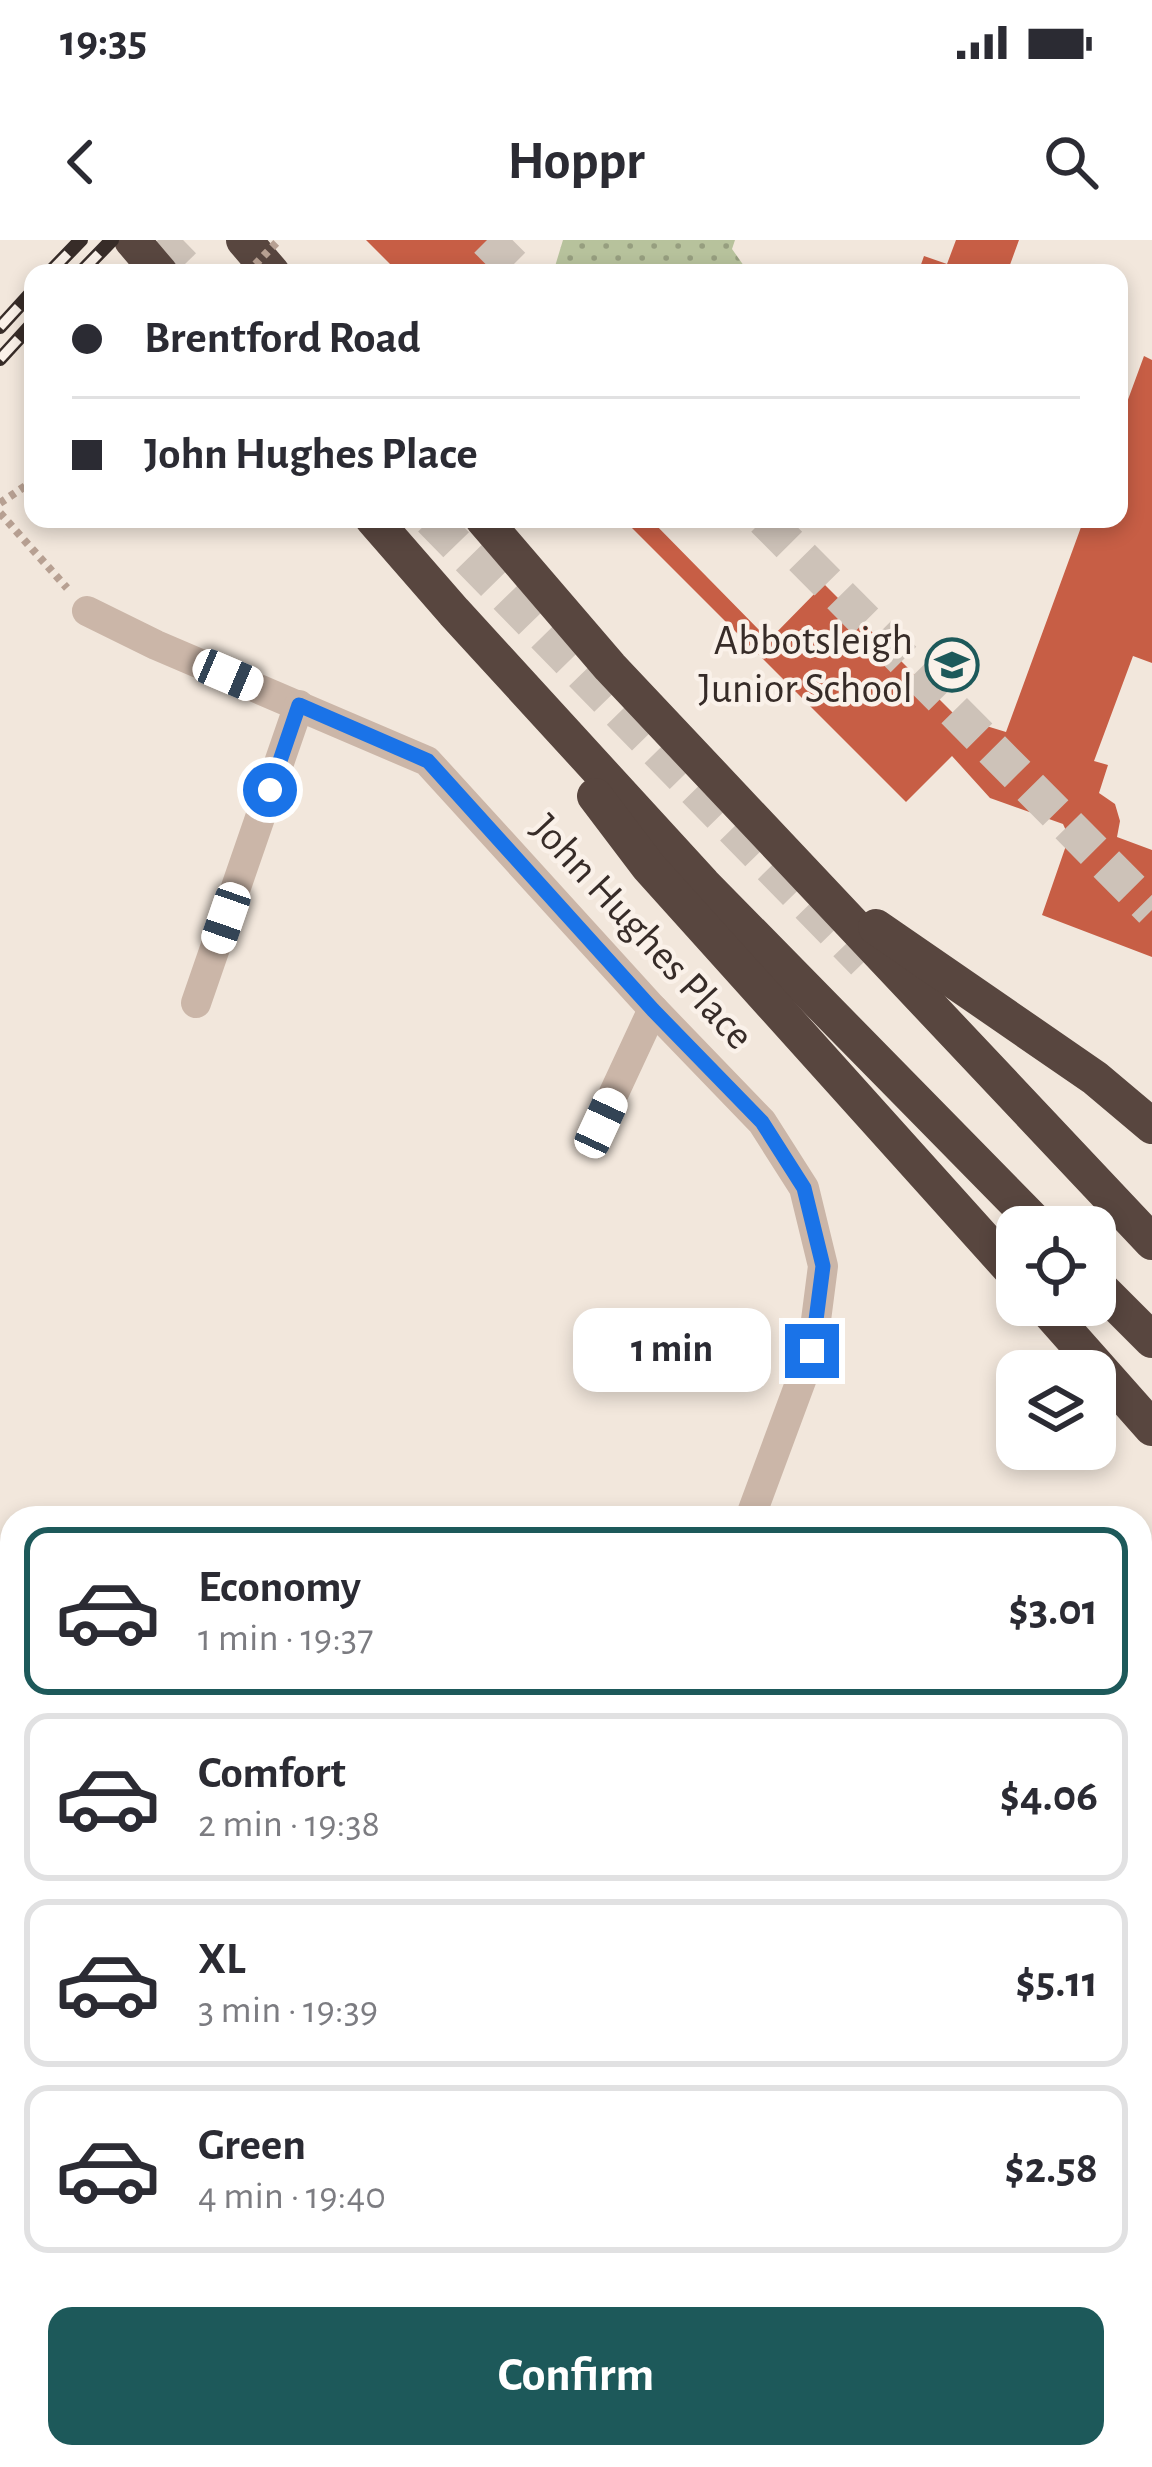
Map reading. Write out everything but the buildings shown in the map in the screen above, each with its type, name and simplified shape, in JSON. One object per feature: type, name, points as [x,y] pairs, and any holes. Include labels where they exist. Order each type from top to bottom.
[{"type":"highway","points":[[132,240],[152,264]]},
{"type":"highway","points":[[244,240],[264,264]]},
{"type":"highway","points":[[381,528],[704,884],[1019,1206]]},
{"type":"highway","points":[[492,528],[610,667],[1152,1242]]},
{"type":"highway","points":[[454,612],[648,866],[996,1253]]},
{"type":"highway","points":[[814,884],[1095,1078],[1152,1126]]},
{"type":"highway","points":[[1116,1304],[1152,1340]]},
{"type":"highway","points":[[1062,1326],[1152,1428]]},
{"type":"street","name":"John Hughes Place","points":[[87,611],[428,761],[653,1010],[762,1122],[804,1188],[823,1266],[812,1351],[754,1506]]},
{"type":"street","points":[[196,1003],[299,705]]},
{"type":"street","points":[[601,1123],[653,1010]]},
{"type":"path","points":[[256,264],[279,240]]},
{"type":"path","points":[[24,488],[0,508],[87,611]]},
{"type":"green space","points":[[563,240],[735,240],[732,249],[743,264],[556,264]]},
{"type":"tunnel","points":[[158,240],[181,264]]},
{"type":"tunnel","points":[[487,240],[511,264]]},
{"type":"tunnel","points":[[440,528],[864,962]]},
{"type":"tunnel","points":[[773,528],[1152,910]]},
{"type":"railway","points":[[58,264],[81,240]]},
{"type":"railway","points":[[89,264],[112,240]]},
{"type":"railway","points":[[0,327],[24,301]]},
{"type":"railway","points":[[0,359],[24,333]]},
{"type":"place","name":"Abbotsleigh Junior School","points":[[952,665]]},
{"type":"route","points":[[270,790],[299,705],[428,761],[653,1010],[762,1122],[804,1188],[823,1266],[812,1351]]}]
